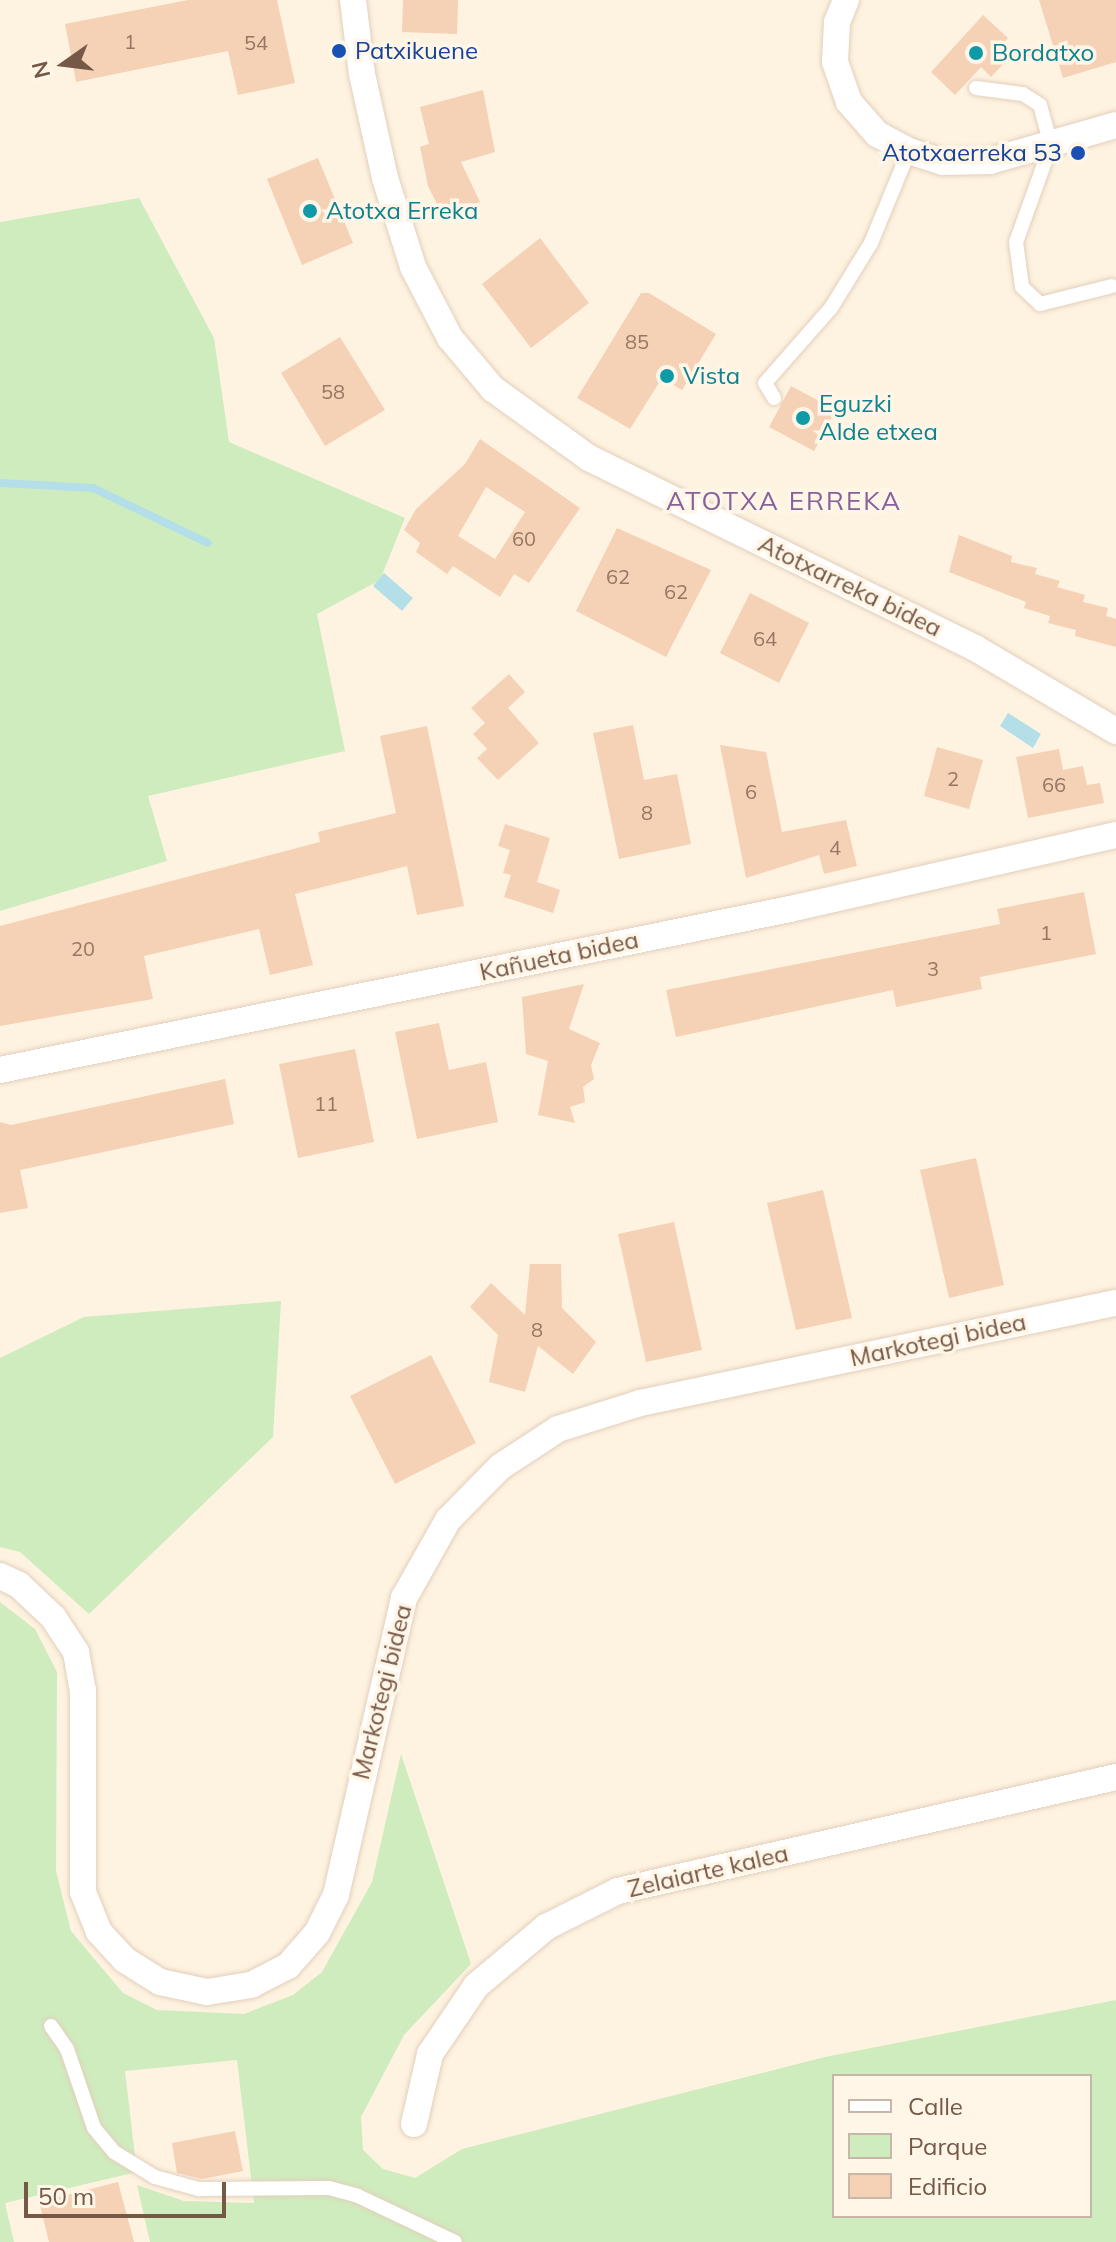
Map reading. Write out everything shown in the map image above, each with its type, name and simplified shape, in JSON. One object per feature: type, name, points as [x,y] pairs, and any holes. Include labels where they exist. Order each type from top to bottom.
[{"type":"street","name":"Atotxarreka bidea","points":[[353,0],[378,148],[413,267],[450,338],[493,389],[589,458],[975,648],[1116,731]]},
{"type":"street","points":[[846,0],[837,22],[835,62],[849,102],[877,134],[909,151],[943,162],[990,161],[1116,125]]},
{"type":"street","name":"Kañueta bidea","points":[[0,1070],[790,909],[1116,835]]},
{"type":"street","name":"Markotegi bidea","points":[[0,1576],[19,1585],[53,1617],[76,1652],[83,1690],[83,1892],[99,1932],[125,1960],[160,1982],[207,1992],[251,1985],[288,1966],[317,1933],[336,1895],[404,1598],[448,1520],[500,1467],[558,1429],[640,1403],[1116,1303]]},
{"type":"street","name":"Zelaiarte kalea","points":[[414,2124],[430,2054],[476,1986],[546,1927],[618,1891],[1116,1777]]},
{"type":"lane","points":[[976,88],[1023,94],[1040,105],[1051,145],[1016,242],[1022,287],[1040,304],[1112,286]]},
{"type":"lane","points":[[774,398],[765,383],[839,295],[871,243],[909,151]]},
{"type":"lane","points":[[51,2026],[67,2049],[94,2128],[114,2152],[155,2177],[199,2189],[329,2188],[358,2196],[455,2242]]},
{"type":"green space","points":[[139,198],[214,338],[229,442],[405,518],[380,580],[317,614],[345,751],[148,796],[167,861],[0,911],[0,222]]},
{"type":"green space","points":[[281,1301],[273,1437],[89,1614],[20,1552],[0,1547],[0,1358],[84,1317]]},
{"type":"green space","points":[[0,1602],[35,1629],[57,1672],[56,1871],[71,1931],[123,1993],[157,2010],[244,2014],[293,1995],[322,1972],[372,1882],[401,1754],[471,1964],[404,2035],[361,2117],[363,2150],[383,2169],[415,2178],[462,2149],[825,2057],[1116,2000],[1116,2242],[150,2242],[137,2185],[184,2201],[254,2203],[237,2060],[125,2071],[137,2172],[5,2203],[14,2242],[0,2242]]},
{"type":"water","points":[[384,573],[413,598],[402,611],[373,586]]},
{"type":"water","points":[[1008,713],[1041,734],[1033,748],[1000,726]]},
{"type":"building","points":[[188,0],[277,0],[295,83],[238,95],[228,51],[76,82],[65,24]]},
{"type":"building","points":[[403,0],[458,0],[457,34],[402,32]]},
{"type":"building","points":[[1039,0],[1116,0],[1116,62],[1063,78]]},
{"type":"building","name":"Bordatxo","points":[[983,15],[1008,38],[999,48],[1009,58],[991,77],[981,67],[955,95],[931,72]]},
{"type":"building","points":[[483,90],[495,152],[461,162],[480,202],[444,218],[428,186],[420,147],[429,144],[420,107]]},
{"type":"building","name":"Atotxa Erreka","points":[[318,158],[353,243],[302,265],[267,179]]},
{"type":"building","points":[[540,238],[589,303],[531,348],[482,284]]},
{"type":"building","points":[[641,293],[649,293],[716,334],[682,390],[662,378],[630,429],[577,398]]},
{"type":"building","points":[[340,337],[385,410],[325,446],[281,373]]},
{"type":"building","name":"Eguzki Alde etxea","points":[[791,386],[836,410],[814,451],[769,427]]},
{"type":"building","points":[[480,439],[580,508],[529,583],[514,574],[500,597],[453,566],[447,574],[416,552],[420,543],[404,530],[416,509],[465,464]],"holes":[[[486,487],[525,512],[495,559],[458,536]]]},
{"type":"building","points":[[617,528],[711,570],[666,657],[576,611]]},
{"type":"building","points":[[959,535],[1012,556],[1011,562],[1037,568],[1035,574],[1060,581],[1057,587],[1085,595],[1083,602],[1108,608],[1106,616],[1116,619],[1116,647],[1075,636],[1076,630],[1048,623],[1050,616],[1024,608],[1026,602],[949,572]]},
{"type":"building","points":[[750,593],[809,623],[779,683],[720,653]]},
{"type":"building","points":[[509,674],[525,692],[508,708],[539,743],[498,780],[477,758],[487,749],[473,734],[485,723],[471,708]]},
{"type":"building","points":[[633,725],[644,780],[677,774],[691,844],[619,859],[593,733]]},
{"type":"building","points":[[427,726],[464,906],[417,915],[407,866],[295,894],[313,965],[270,975],[259,929],[144,956],[153,999],[0,1026],[0,926],[320,842],[318,832],[396,813],[380,736]]},
{"type":"building","points":[[720,745],[766,752],[782,832],[846,820],[857,866],[824,874],[819,855],[746,878]]},
{"type":"building","points":[[937,747],[983,760],[969,809],[924,796]]},
{"type":"building","points":[[1059,749],[1063,770],[1083,766],[1087,785],[1100,783],[1104,803],[1028,818],[1016,757]]},
{"type":"building","points":[[505,824],[550,838],[537,882],[560,890],[553,913],[504,897],[511,875],[503,873],[510,850],[498,846]]},
{"type":"building","points":[[1084,892],[1096,954],[980,977],[982,989],[896,1007],[893,990],[676,1037],[666,990],[1000,924],[997,909]]},
{"type":"building","points":[[584,984],[569,1029],[600,1043],[591,1065],[594,1079],[583,1087],[585,1102],[570,1107],[575,1123],[538,1115],[548,1061],[526,1054],[522,997]]},
{"type":"building","points":[[439,1023],[449,1070],[486,1062],[498,1122],[417,1139],[395,1032]]},
{"type":"building","points":[[355,1049],[374,1142],[298,1158],[279,1064]]},
{"type":"building","points":[[225,1079],[234,1124],[20,1170],[28,1208],[0,1213],[0,1122],[11,1125]]},
{"type":"building","points":[[976,1158],[1004,1285],[949,1298],[920,1170]]},
{"type":"building","points":[[823,1190],[852,1318],[796,1330],[767,1203]]},
{"type":"building","points":[[674,1222],[702,1350],[646,1362],[618,1234]]},
{"type":"building","points":[[530,1264],[561,1264],[562,1308],[596,1342],[573,1374],[538,1346],[525,1392],[489,1382],[498,1335],[470,1307],[491,1283],[525,1315]]},
{"type":"building","points":[[431,1355],[476,1443],[395,1484],[350,1396]]},
{"type":"building","points":[[235,2131],[243,2171],[202,2179],[177,2173],[172,2143]]},
{"type":"building","points":[[118,2182],[134,2242],[49,2242],[39,2202]]},
{"type":"waterway","points":[[0,483],[93,488],[208,543]]},
{"type":"place","name":"Patxikuene","points":[[339,51]]},
{"type":"place","name":"Bordatxo","points":[[976,53]]},
{"type":"place","name":"Atotxaerreka 53","points":[[1078,153]]},
{"type":"place","name":"Atotxa Erreka","points":[[310,211]]},
{"type":"place","name":"Vista","points":[[667,376]]},
{"type":"place","name":"Eguzki Alde etxea","points":[[803,418]]},
{"type":"district","name":"ATOTXA ERREKA","points":[[784,501]]}]
